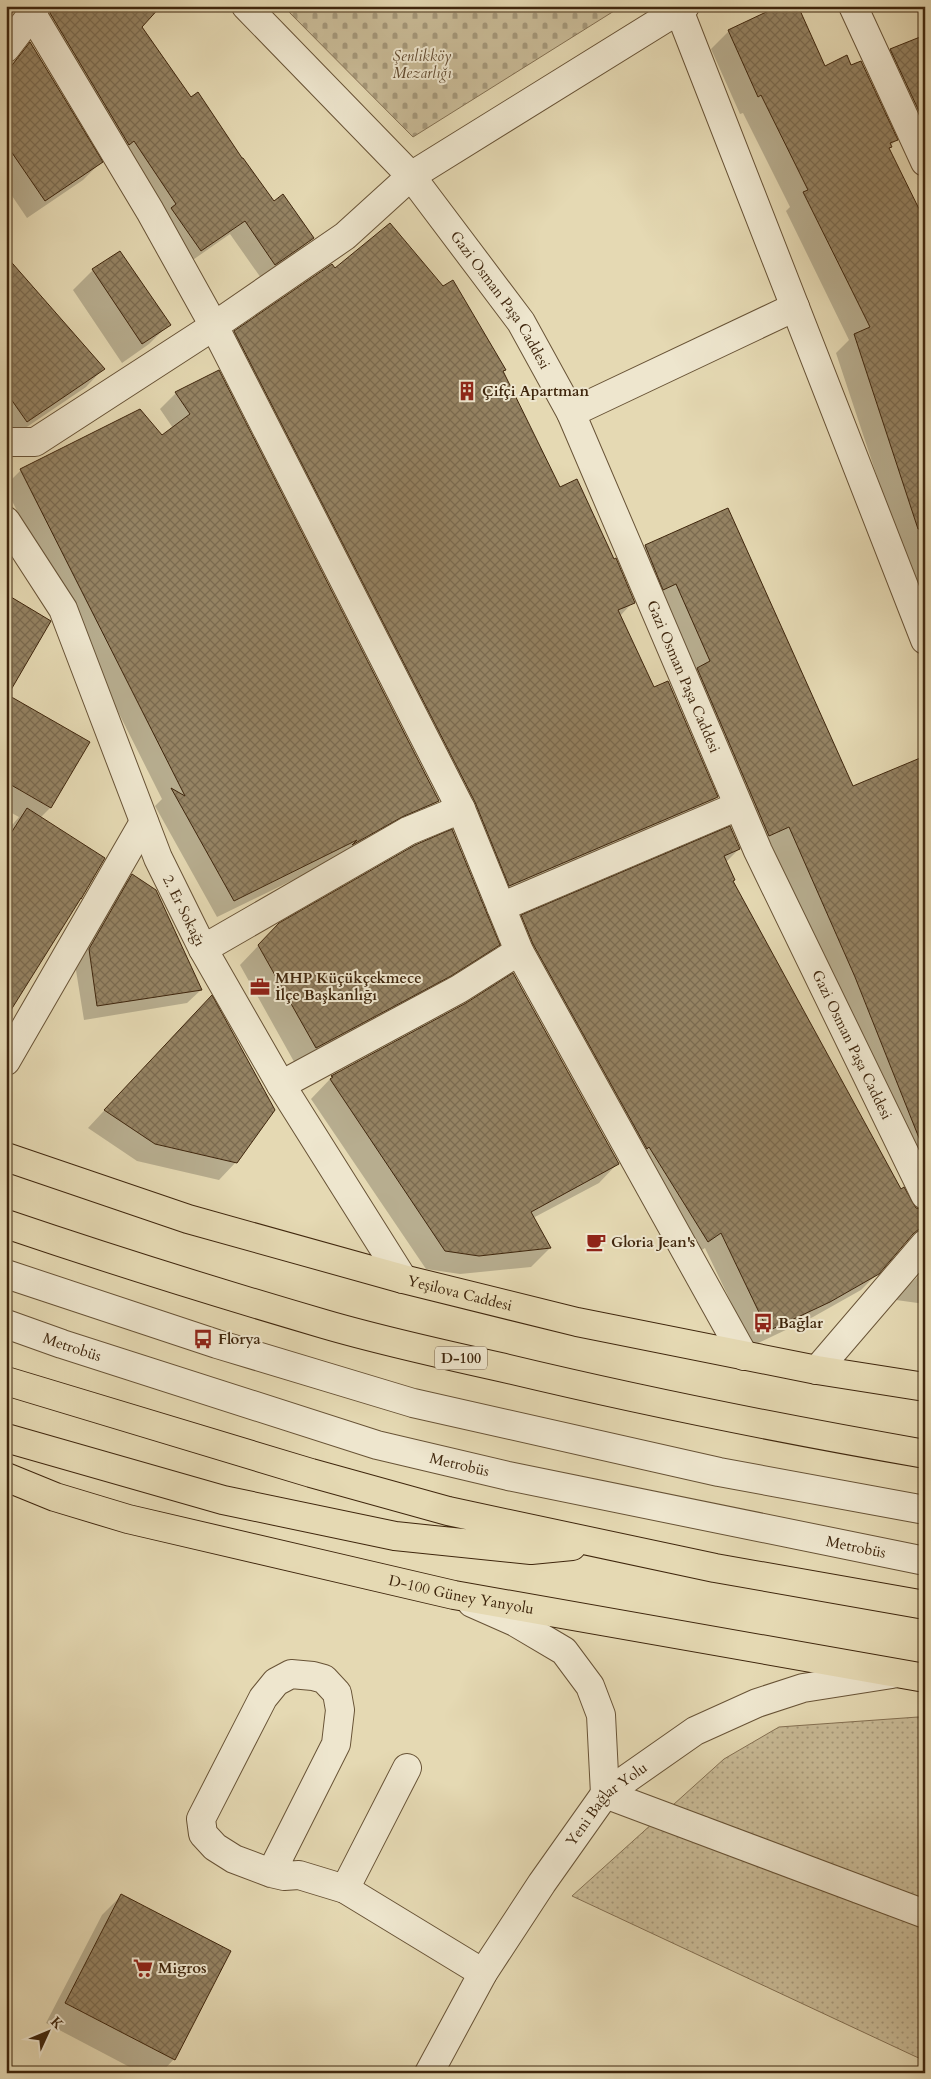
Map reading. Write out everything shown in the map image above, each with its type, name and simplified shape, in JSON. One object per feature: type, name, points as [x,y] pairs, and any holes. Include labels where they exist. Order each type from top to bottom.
[{"type":"main road","name":"Yeşilova Caddesi","points":[[6,1157],[188,1219],[403,1279],[577,1322],[817,1370],[925,1387]]},
{"type":"main road","name":"D-100","points":[[6,1224],[106,1258],[317,1322],[425,1350],[606,1392],[792,1431],[925,1454]]},
{"type":"main road","points":[[6,1381],[311,1473],[448,1511],[715,1568],[925,1606]]},
{"type":"main road","points":[[6,1438],[223,1500],[395,1536],[531,1550],[599,1543]]},
{"type":"main road","name":"D-100 Güney Yanyolu","points":[[6,1477],[55,1497],[128,1519],[454,1595],[925,1678]]},
{"type":"street","name":"Gazi Osman Paşa Caddesi","points":[[246,6],[411,176],[521,322],[571,413],[758,851],[925,1195]]},
{"type":"street","points":[[853,6],[925,162]]},
{"type":"street","points":[[6,442],[35,442],[214,326],[345,236],[411,176],[682,8],[925,640]]},
{"type":"street","points":[[6,48],[34,10],[214,326],[461,809],[519,951],[744,1356]]},
{"type":"street","points":[[571,413],[796,307]]},
{"type":"street","name":"2. Er Sokağı","points":[[6,521],[63,609],[158,858],[203,949],[281,1085],[403,1279]]},
{"type":"street","points":[[501,906],[738,806]]},
{"type":"street","points":[[203,949],[408,831],[461,809]]},
{"type":"street","points":[[6,1061],[144,822]]},
{"type":"street","points":[[281,1085],[460,989],[519,951]]},
{"type":"street","points":[[817,1370],[925,1244]]},
{"type":"street","points":[[6,1274],[217,1344],[413,1403],[719,1472],[925,1510]]},
{"type":"street","name":"Metrobüs","points":[[6,1324],[62,1344],[377,1445],[508,1476],[925,1561]]},
{"type":"street","points":[[454,1595],[515,1622],[564,1651],[575,1665],[590,1686],[601,1714],[605,1794],[925,1914]]},
{"type":"street","points":[[271,1872],[336,1744],[340,1710],[337,1693],[324,1679],[313,1676],[291,1674],[276,1682],[263,1698],[201,1819],[203,1834],[215,1847],[234,1859],[271,1872],[284,1876],[298,1875],[345,1889],[483,1973]]},
{"type":"street","name":"Yeni Bağlar Yolu","points":[[429,2073],[483,1973],[542,1883],[605,1794],[695,1731],[757,1703],[803,1688],[894,1674]]},
{"type":"street","points":[[345,1889],[407,1768]]},
{"type":"green space","name":"Şenlikköy Mezarlığı","points":[[283,6],[622,6],[413,137]]},
{"type":"green space","points":[[925,1718],[925,2061],[572,1896],[724,1759],[779,1727]]},
{"type":"building","points":[[55,6],[161,6],[142,27],[191,97],[198,92],[242,158],[274,201],[283,194],[314,238],[275,265],[245,221],[201,251],[171,208],[176,204],[134,141],[129,145],[50,13]]},
{"type":"building","points":[[779,6],[798,6],[825,66],[847,55],[851,65],[861,61],[898,140],[890,143],[892,147],[889,148],[925,221],[925,528],[918,529],[854,334],[870,327],[803,192],[808,190],[761,95],[758,97],[728,30]]},
{"type":"building","points":[[925,35],[925,124],[890,49]]},
{"type":"building","points":[[30,42],[103,162],[45,201],[6,144],[6,73]]},
{"type":"building","points":[[390,223],[443,286],[453,280],[506,370],[503,371],[560,487],[577,479],[614,559],[616,558],[635,603],[618,610],[654,687],[668,681],[718,797],[509,886],[475,802],[234,331],[332,264],[335,268]]},
{"type":"building","points":[[120,251],[171,325],[142,344],[92,269]]},
{"type":"building","points":[[6,256],[105,369],[27,422],[6,392]]},
{"type":"building","points":[[219,370],[439,801],[402,817],[352,845],[357,840],[234,901],[171,788],[185,796],[20,469],[140,409],[162,435],[190,414],[175,392]]},
{"type":"building","points":[[728,508],[853,786],[925,756],[925,1147],[923,1148],[855,977],[789,827],[769,836],[697,668],[710,661],[676,584],[663,590],[645,545]]},
{"type":"building","points":[[6,594],[51,621],[8,695],[90,742],[51,808],[6,782]]},
{"type":"building","points":[[27,808],[105,858],[6,1018],[6,841]]},
{"type":"building","points":[[730,826],[740,849],[724,856],[735,880],[733,881],[901,1189],[904,1187],[916,1208],[925,1210],[925,1229],[919,1229],[913,1234],[879,1274],[830,1302],[768,1331],[721,1233],[708,1242],[649,1147],[647,1149],[533,944],[521,915]]},
{"type":"building","points":[[452,829],[500,945],[451,976],[316,1048],[258,945],[279,923],[415,845]]},
{"type":"building","points":[[132,874],[156,890],[202,990],[97,1006],[89,949]]},
{"type":"building","points":[[513,973],[619,1164],[531,1212],[551,1248],[479,1256],[445,1251],[330,1079],[333,1077],[331,1076],[466,1003]]},
{"type":"building","points":[[212,995],[275,1110],[237,1163],[155,1144],[104,1110]]},
{"type":"building","points":[[121,1894],[231,1951],[175,2060],[65,2003]]},
{"type":"place","name":"Çifçi Apartman","points":[[467,391]]},
{"type":"place","name":"MHP Küçükçekmece İlçe Başkanlığı","points":[[260,987]]},
{"type":"place","name":"Gloria Jean's","points":[[596,1242]]},
{"type":"place","name":"Bağlar","points":[[763,1323]]},
{"type":"place","name":"Florya","points":[[203,1339]]},
{"type":"place","name":"Migros","points":[[143,1968]]}]
